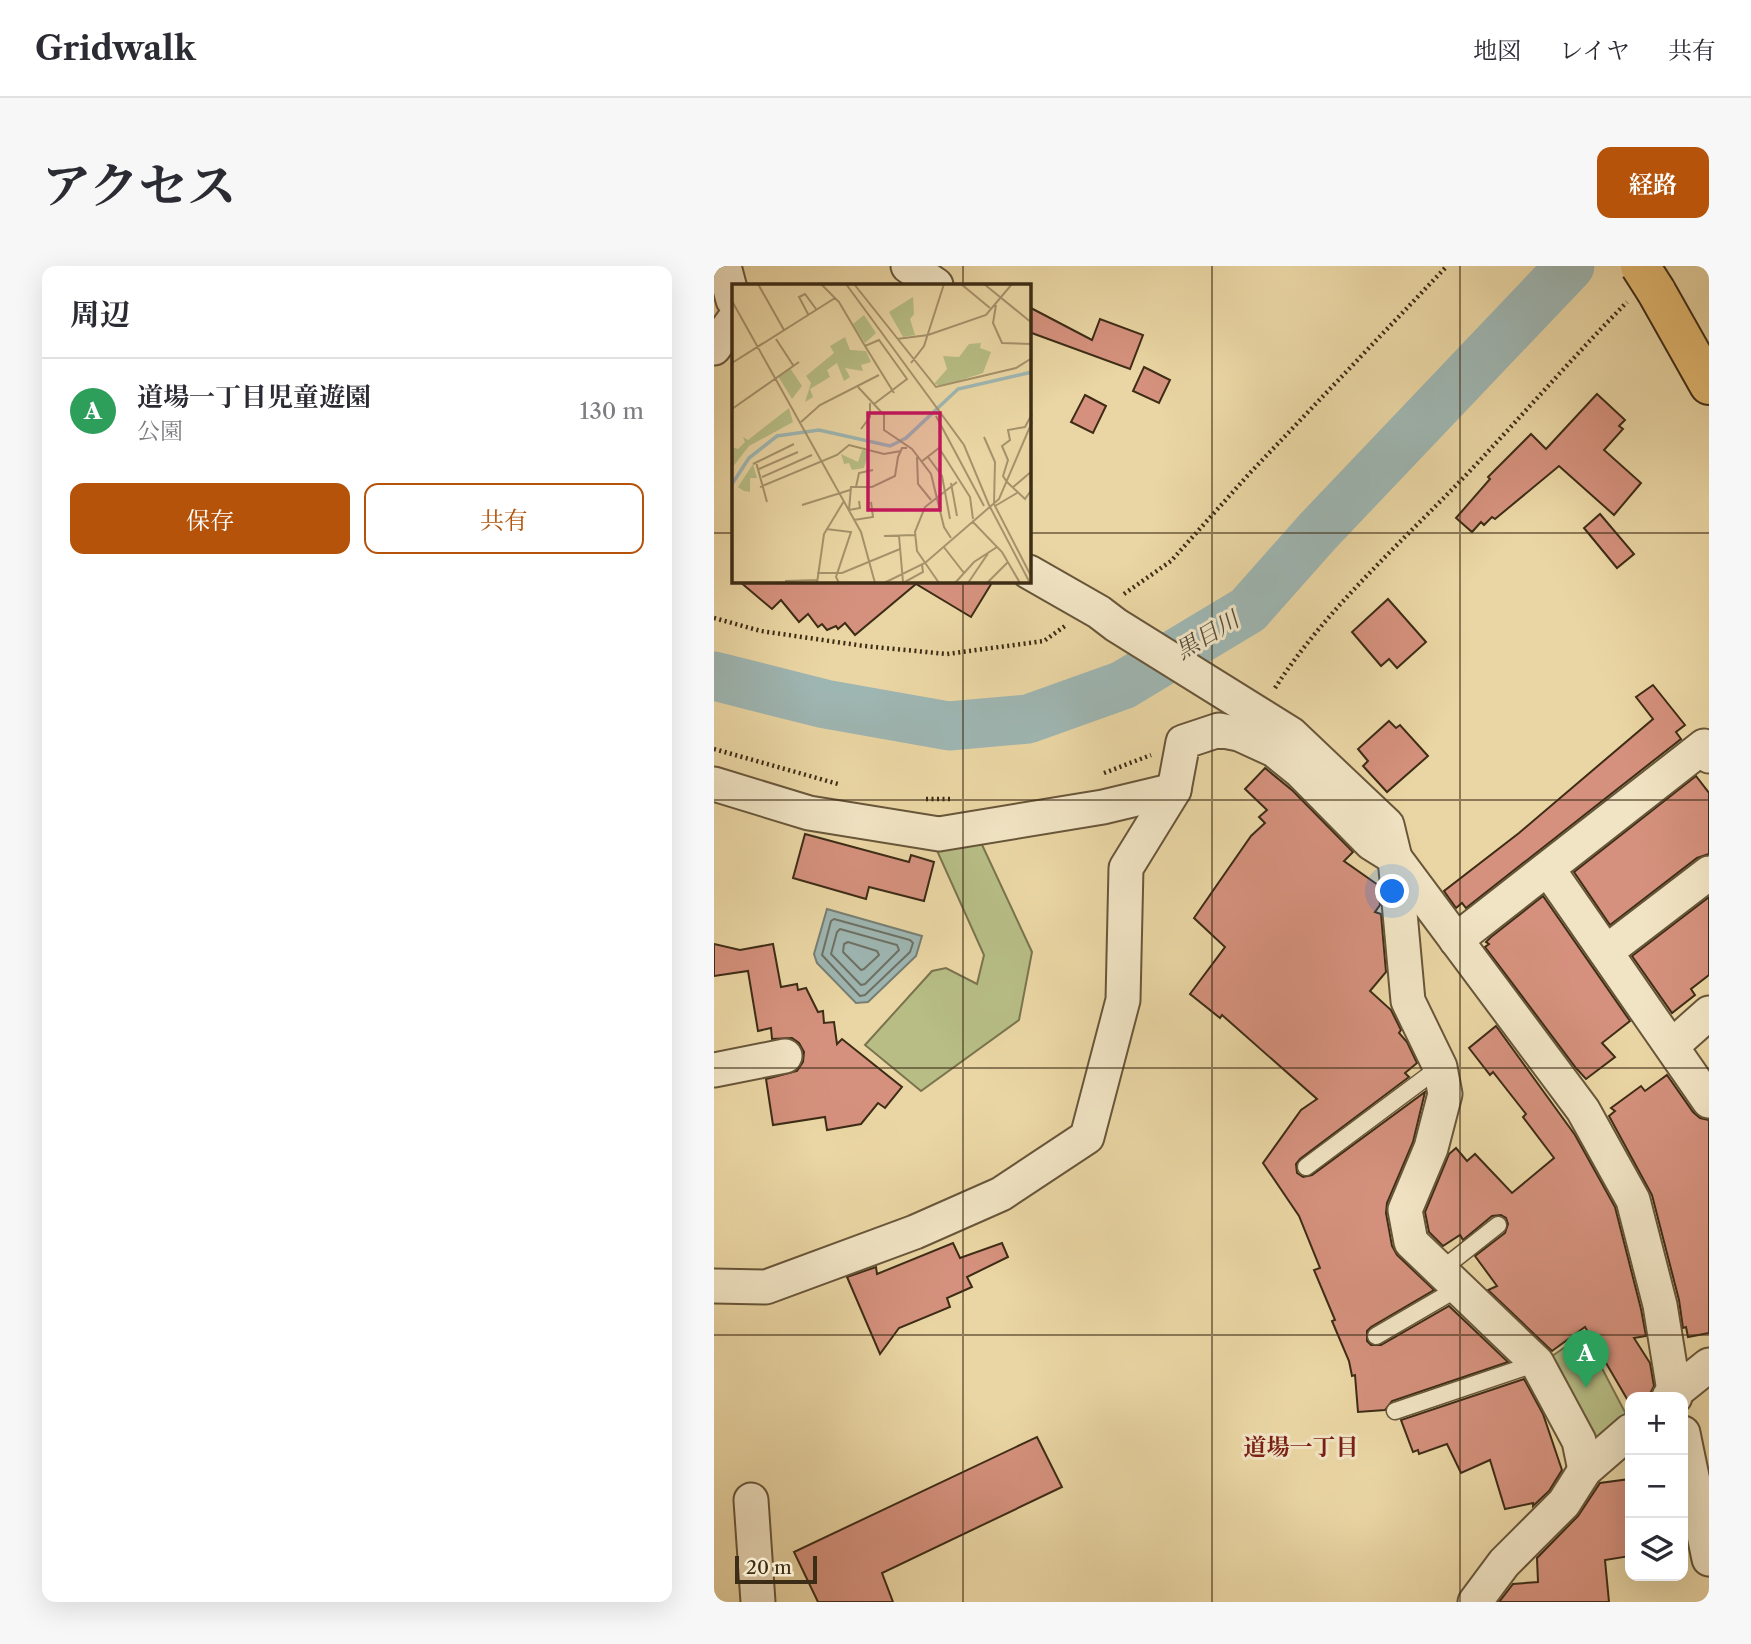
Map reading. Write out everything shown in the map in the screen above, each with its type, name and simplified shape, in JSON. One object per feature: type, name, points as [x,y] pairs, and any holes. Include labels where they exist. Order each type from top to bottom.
[{"type":"highway","points":[[1644,284],[1709,385]]},
{"type":"street","points":[[724,266],[732,296]]},
{"type":"street","points":[[908,266],[936,284]]},
{"type":"street","points":[[714,348],[732,322]]},
{"type":"street","points":[[1031,573],[1292,734],[1387,825],[1395,858],[1408,1001],[1440,1067],[1445,1094],[1432,1148],[1405,1210],[1411,1242],[1537,1363],[1579,1441],[1585,1470]]},
{"type":"street","points":[[714,1286],[766,1287],[915,1232],[1001,1194],[1087,1137],[1122,1000],[1126,868],[1174,790],[1183,743],[1219,730],[1238,734],[1274,750],[1300,771],[1371,843],[1395,858],[1583,1110],[1633,1200],[1660,1305],[1672,1392]]},
{"type":"street","points":[[1455,940],[1704,746],[1709,756]]},
{"type":"street","points":[[714,784],[809,813],[939,834],[1103,807],[1174,790]]},
{"type":"street","points":[[1548,869],[1709,1101]]},
{"type":"street","points":[[1606,952],[1709,873]]},
{"type":"street","points":[[1672,1046],[1709,1013]]},
{"type":"street","points":[[714,1070],[785,1056]]},
{"type":"street","points":[[1678,1392],[1709,1365]]},
{"type":"street","points":[[1475,1602],[1504,1563],[1564,1503],[1585,1470],[1625,1435]]},
{"type":"street","points":[[1688,1455],[1709,1559]]},
{"type":"street","points":[[751,1500],[758,1602]]},
{"type":"lane","points":[[1306,1167],[1440,1067]]},
{"type":"lane","points":[[1376,1336],[1450,1278],[1498,1225]]},
{"type":"lane","points":[[1395,1411],[1537,1363]]},
{"type":"path","points":[[714,618],[761,631],[864,646],[947,654],[1044,641],[1074,620],[1107,619],[1171,561],[1249,474],[1447,266]]},
{"type":"path","points":[[1254,709],[1370,572],[1467,474],[1644,284]]},
{"type":"path","points":[[1097,776],[1183,743]]},
{"type":"path","points":[[714,749],[843,786]]},
{"type":"path","points":[[921,798],[962,799]]},
{"type":"green space","points":[[977,834],[1032,952],[1019,1020],[921,1091],[865,1045],[932,971],[946,968],[977,984],[984,955],[934,844]]},
{"type":"green space","points":[[1584,1334],[1625,1412],[1625,1418],[1591,1445],[1545,1361]]},
{"type":"water","points":[[827,909],[922,936],[916,956],[868,1002],[856,1003],[817,963],[814,954]]},
{"type":"building","points":[[1031,308],[1092,340],[1100,319],[1143,335],[1130,369],[1031,333]]},
{"type":"building","points":[[1144,367],[1170,380],[1159,403],[1133,391]]},
{"type":"building","points":[[1597,394],[1625,420],[1619,426],[1623,429],[1604,450],[1641,483],[1614,515],[1559,466],[1495,519],[1492,517],[1484,525],[1481,522],[1472,532],[1456,518],[1490,479],[1488,477],[1531,434],[1546,449]]},
{"type":"building","points":[[1085,395],[1106,406],[1093,433],[1071,422]]},
{"type":"building","points":[[1600,514],[1634,554],[1617,568],[1584,528]]},
{"type":"building","points":[[741,583],[992,583],[971,617],[916,584],[855,635],[845,623],[838,629],[836,626],[827,630],[822,624],[818,627],[808,614],[799,622],[781,600],[772,609]]},
{"type":"building","points":[[1388,599],[1426,642],[1397,668],[1389,659],[1381,666],[1352,632]]},
{"type":"building","points":[[1653,685],[1685,725],[1676,732],[1681,739],[1466,908],[1462,903],[1456,908],[1444,891],[1519,833],[1653,719],[1636,697]]},
{"type":"building","points":[[1389,721],[1396,728],[1400,725],[1428,756],[1387,792],[1363,766],[1368,761],[1358,749]]},
{"type":"building","points":[[1265,768],[1293,791],[1353,852],[1344,861],[1378,885],[1380,905],[1375,912],[1381,914],[1386,972],[1370,991],[1391,1010],[1401,1030],[1399,1033],[1407,1042],[1417,1063],[1405,1073],[1409,1077],[1300,1159],[1296,1164],[1297,1173],[1303,1177],[1312,1175],[1425,1092],[1413,1142],[1387,1203],[1386,1213],[1392,1246],[1397,1255],[1434,1290],[1371,1327],[1367,1331],[1367,1341],[1371,1345],[1381,1345],[1449,1306],[1508,1362],[1392,1401],[1385,1410],[1358,1412],[1355,1375],[1352,1376],[1349,1361],[1332,1321],[1335,1320],[1314,1270],[1320,1268],[1299,1216],[1263,1163],[1301,1110],[1317,1099],[1222,1015],[1220,1018],[1190,994],[1225,947],[1194,918],[1251,836],[1265,823],[1259,817],[1267,810],[1245,789]]},
{"type":"building","points":[[1696,776],[1709,793],[1709,854],[1697,858],[1610,925],[1574,872]]},
{"type":"building","points":[[805,834],[909,862],[911,855],[934,862],[924,901],[869,887],[866,899],[793,878]]},
{"type":"building","points":[[1543,896],[1630,1021],[1602,1043],[1615,1057],[1586,1079],[1485,947],[1491,937]]},
{"type":"building","points":[[1709,897],[1709,975],[1691,989],[1695,995],[1672,1013],[1632,956]]},
{"type":"building","points":[[714,944],[740,950],[773,944],[781,987],[797,984],[798,990],[806,988],[818,1012],[823,1011],[824,1023],[834,1022],[837,1044],[842,1039],[902,1087],[885,1108],[878,1103],[861,1124],[827,1130],[825,1117],[773,1125],[766,1079],[797,1071],[803,1062],[804,1052],[792,1038],[772,1039],[771,1028],[758,1031],[748,971],[714,976]]},
{"type":"building","points":[[1496,1026],[1575,1135],[1615,1207],[1646,1336],[1634,1338],[1650,1363],[1654,1386],[1651,1392],[1625,1392],[1625,1395],[1585,1327],[1552,1351],[1488,1290],[1497,1286],[1475,1256],[1505,1233],[1508,1224],[1506,1218],[1501,1215],[1492,1216],[1463,1240],[1460,1235],[1443,1246],[1429,1232],[1425,1212],[1449,1154],[1456,1148],[1467,1161],[1475,1154],[1512,1193],[1554,1158],[1523,1117],[1526,1114],[1493,1072],[1490,1075],[1469,1048]]},
{"type":"building","points":[[1667,1075],[1693,1112],[1700,1118],[1709,1120],[1709,1333],[1688,1337],[1686,1327],[1683,1328],[1679,1300],[1652,1195],[1609,1116],[1615,1111],[1611,1108],[1641,1086],[1645,1091]]},
{"type":"building","points":[[953,1243],[960,1258],[1002,1243],[1008,1257],[967,1277],[972,1287],[947,1298],[950,1307],[899,1328],[880,1354],[847,1277],[876,1267],[877,1274]]},
{"type":"building","points":[[1524,1379],[1543,1414],[1562,1470],[1549,1491],[1533,1506],[1533,1503],[1505,1509],[1490,1460],[1461,1473],[1447,1444],[1419,1454],[1418,1450],[1413,1452],[1401,1420]]},
{"type":"building","points":[[1037,1437],[1062,1487],[882,1573],[893,1602],[818,1602],[794,1552]]},
{"type":"building","points":[[1625,1480],[1625,1557],[1605,1560],[1609,1602],[1499,1602],[1513,1584],[1538,1582],[1537,1558],[1578,1516],[1600,1483]]},
{"type":"waterway","name":"黒目川","points":[[714,676],[825,704],[949,726],[1028,719],[1123,685],[1248,610],[1318,531],[1570,266]]},
{"type":"place","name":"道場一丁目児童遊園","points":[[1586,1388]]},
{"type":"district","name":"道場一丁目","points":[[1301,1447]]}]
